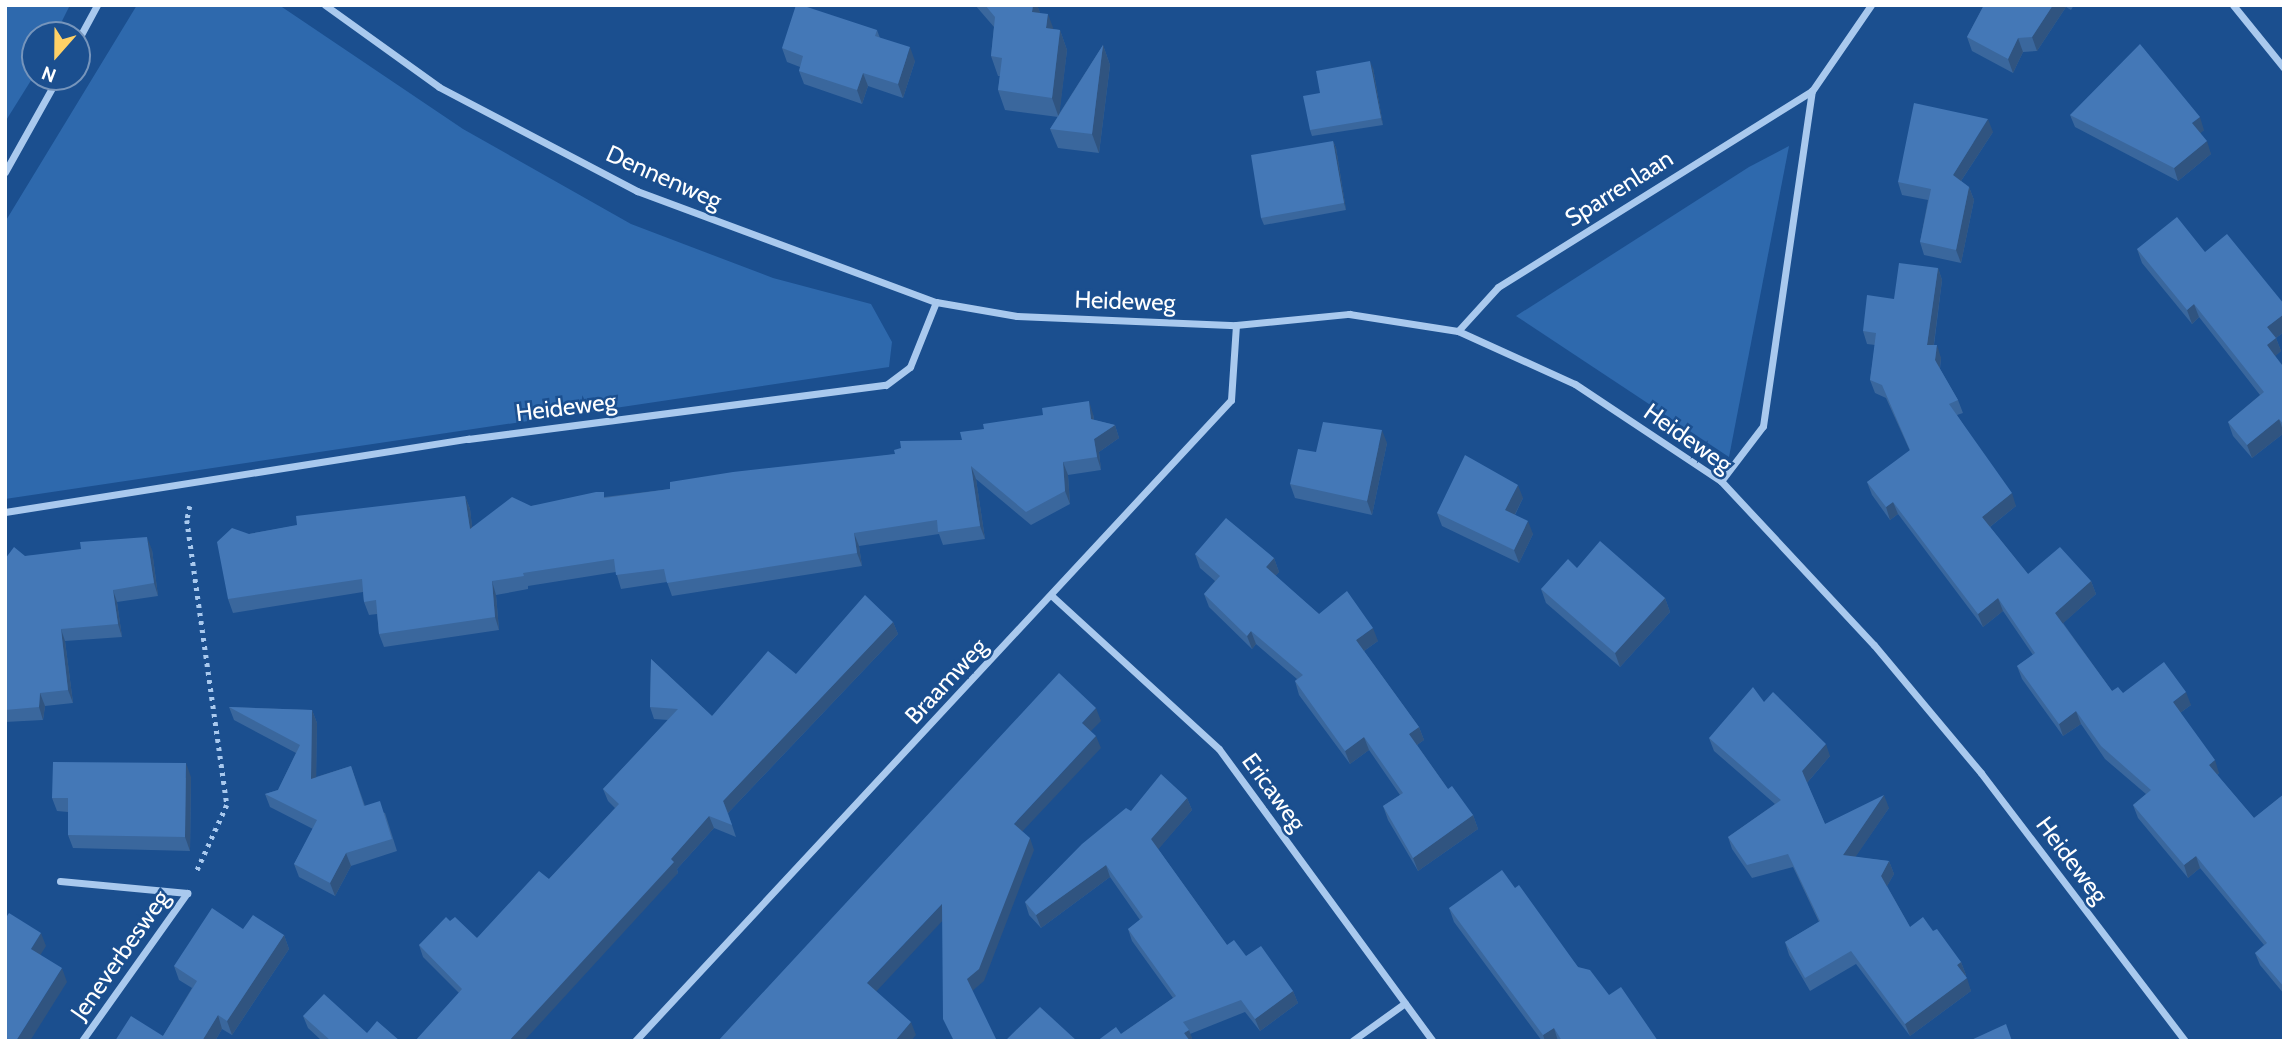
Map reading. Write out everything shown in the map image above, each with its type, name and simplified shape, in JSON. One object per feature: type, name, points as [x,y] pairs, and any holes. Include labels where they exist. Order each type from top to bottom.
[{"type":"street","points":[[88,21],[97,5]]},
{"type":"street","name":"Dennenweg","points":[[325,5],[439,87],[637,191],[936,302],[1017,316]]},
{"type":"street","name":"Sparrenlaan","points":[[1458,331],[1498,287],[1812,91],[1871,5]]},
{"type":"street","points":[[2233,5],[2284,68]]},
{"type":"street","points":[[5,172],[50,91]]},
{"type":"street","name":"Sparrenlaan","points":[[1721,481],[1763,426],[1812,91]]},
{"type":"street","name":"Heideweg","points":[[5,512],[195,485],[468,439],[886,385],[910,367],[936,302]]},
{"type":"street","name":"Heideweg","points":[[1017,316],[1236,325],[1349,314],[1458,331],[1575,384],[1721,481],[1874,645],[1981,773],[2185,1041]]},
{"type":"street","name":"Braamweg","points":[[635,1041],[1052,596],[1231,400],[1236,325]]},
{"type":"street","name":"Ericaweg","points":[[1052,596],[1219,749],[1433,1041]]},
{"type":"street","name":"Jeneverbesweg","points":[[60,881],[187,893],[82,1041]]},
{"type":"street","points":[[1352,1041],[1405,1003]]},
{"type":"path","points":[[187,893],[227,805],[187,520],[195,485]]},
{"type":"shaded area","points":[[5,5],[70,5],[62,21],[21,21],[21,91],[24,91],[5,122]]},
{"type":"shaded area","points":[[137,5],[279,5],[463,129],[631,224],[773,278],[871,304],[892,342],[889,367],[5,499],[5,222],[85,91],[91,91],[91,81]]},
{"type":"shaded area","points":[[1789,146],[1729,457],[1516,316],[1749,167]]},
{"type":"building","points":[[796,5],[877,30],[875,36],[910,47],[898,84],[863,73],[857,90],[799,71],[803,56],[782,48]]},
{"type":"building","points":[[985,5],[1033,5],[1032,12],[1048,14],[1046,28],[1060,30],[1052,98],[998,90],[1002,58],[991,56],[995,17]]},
{"type":"building","points":[[1984,5],[2053,5],[2032,37],[2018,38],[2008,59],[1967,37]]},
{"type":"building","points":[[2140,44],[2200,117],[2192,123],[2207,141],[2174,168],[2070,115]]},
{"type":"building","points":[[1103,45],[1092,134],[1050,129]]},
{"type":"building","points":[[1370,61],[1381,118],[1310,130],[1303,96],[1320,93],[1316,71]]},
{"type":"building","points":[[1914,103],[1988,119],[1953,175],[1969,187],[1956,250],[1920,242],[1931,189],[1898,182]]},
{"type":"building","points":[[1333,141],[1344,203],[1261,218],[1251,155]]},
{"type":"building","points":[[2177,217],[2205,252],[2227,234],[2284,304],[2284,314],[2267,327],[2276,338],[2267,345],[2284,368],[2284,425],[2279,419],[2247,445],[2228,422],[2264,392],[2194,304],[2187,310],[2137,249]]},
{"type":"building","points":[[1899,263],[1938,268],[1927,345],[1937,345],[1935,360],[1958,400],[1949,404],[2012,493],[1982,517],[2028,574],[2060,547],[2091,581],[2055,613],[2112,691],[2118,687],[2123,693],[2164,662],[2186,692],[2173,702],[2215,760],[2209,765],[2254,818],[2284,794],[2284,987],[2255,953],[2267,943],[2196,856],[2184,865],[2133,805],[2151,790],[2101,746],[2076,711],[2059,724],[2017,666],[2035,653],[1998,598],[1978,614],[1893,502],[1886,507],[1867,482],[1910,450],[1882,385],[1870,380],[1876,333],[1863,331],[1867,295],[1894,299]]},
{"type":"building","points":[[1089,401],[1091,419],[1115,425],[1094,439],[1097,457],[1063,462],[1065,491],[1026,512],[971,466],[980,526],[938,532],[937,520],[854,533],[857,553],[667,583],[664,569],[616,575],[614,559],[523,573],[524,576],[492,581],[495,617],[379,634],[376,600],[364,602],[362,579],[228,599],[217,542],[232,528],[249,534],[297,525],[296,516],[465,496],[470,529],[512,497],[531,506],[596,492],[604,492],[604,498],[670,489],[670,482],[733,472],[895,454],[894,450],[901,448],[900,441],[962,440],[960,432],[984,429],[983,424],[1043,415],[1042,408]]},
{"type":"building","points":[[1323,422],[1382,430],[1367,501],[1290,484],[1298,449],[1316,452]]},
{"type":"building","points":[[1465,455],[1518,485],[1505,510],[1528,521],[1514,550],[1437,513]]},
{"type":"building","points":[[1226,518],[1274,558],[1266,567],[1319,614],[1347,591],[1373,628],[1356,640],[1419,727],[1409,734],[1448,789],[1452,786],[1473,815],[1413,858],[1383,806],[1403,793],[1364,737],[1345,751],[1295,681],[1303,675],[1251,631],[1247,636],[1204,594],[1220,576],[1195,554]]},
{"type":"building","points":[[147,537],[154,583],[113,590],[118,624],[61,629],[68,690],[40,693],[39,707],[5,710],[5,559],[14,547],[25,556],[81,549],[80,542]]},
{"type":"building","points":[[1600,541],[1665,598],[1615,653],[1541,589],[1568,559],[1577,568]]},
{"type":"building","points":[[865,595],[893,622],[723,801],[732,825],[709,816],[671,859],[674,862],[509,1041],[415,1041],[462,989],[419,945],[446,917],[450,921],[455,917],[477,938],[539,871],[549,879],[619,804],[603,789],[678,709],[650,707],[651,659],[712,716],[768,651],[796,674]]},
{"type":"building","points":[[1059,673],[1096,708],[1082,723],[1096,736],[1014,824],[1030,838],[979,969],[967,979],[997,1041],[954,1041],[943,1019],[942,904],[867,983],[911,1022],[895,1041],[718,1041]]},
{"type":"building","points":[[1753,687],[1764,702],[1773,692],[1826,744],[1802,771],[1825,824],[1884,795],[1843,855],[1889,861],[1881,876],[1910,927],[1923,917],[1933,931],[1937,929],[1961,962],[1957,965],[1967,978],[1905,1024],[1851,951],[1805,978],[1785,942],[1820,921],[1788,854],[1747,865],[1728,837],[1781,800],[1709,738]]},
{"type":"building","points":[[229,707],[312,710],[311,779],[351,766],[364,806],[380,801],[392,839],[346,853],[330,883],[294,864],[317,820],[265,794],[278,790],[300,745]]},
{"type":"building","points":[[53,762],[186,763],[185,837],[68,835],[68,798],[52,798]]},
{"type":"building","points":[[1161,774],[1187,798],[1151,839],[1227,945],[1234,940],[1246,956],[1261,946],[1293,991],[1255,1019],[1241,1000],[1183,1022],[1189,1030],[1184,1033],[1190,1041],[1097,1041],[1116,1027],[1121,1034],[1176,996],[1128,929],[1143,917],[1106,865],[1036,915],[1025,902],[1082,844],[1126,808],[1131,811]]},
{"type":"building","points":[[1502,870],[1515,888],[1519,885],[1578,967],[1590,970],[1609,995],[1621,987],[1658,1041],[1562,1041],[1554,1028],[1543,1035],[1449,908]]},
{"type":"building","points":[[212,908],[243,929],[253,915],[284,935],[227,1021],[218,1015],[202,1041],[115,1041],[131,1016],[163,1036],[197,981],[174,966]]},
{"type":"building","points":[[9,913],[41,933],[31,949],[62,968],[16,1041],[5,1041],[5,919]]},
{"type":"building","points":[[324,994],[367,1033],[377,1021],[400,1041],[331,1041],[303,1016]]},
{"type":"building","points":[[1040,1007],[1077,1041],[1005,1041]]},
{"type":"building","points":[[2006,1024],[2012,1041],[1969,1041]]}]
